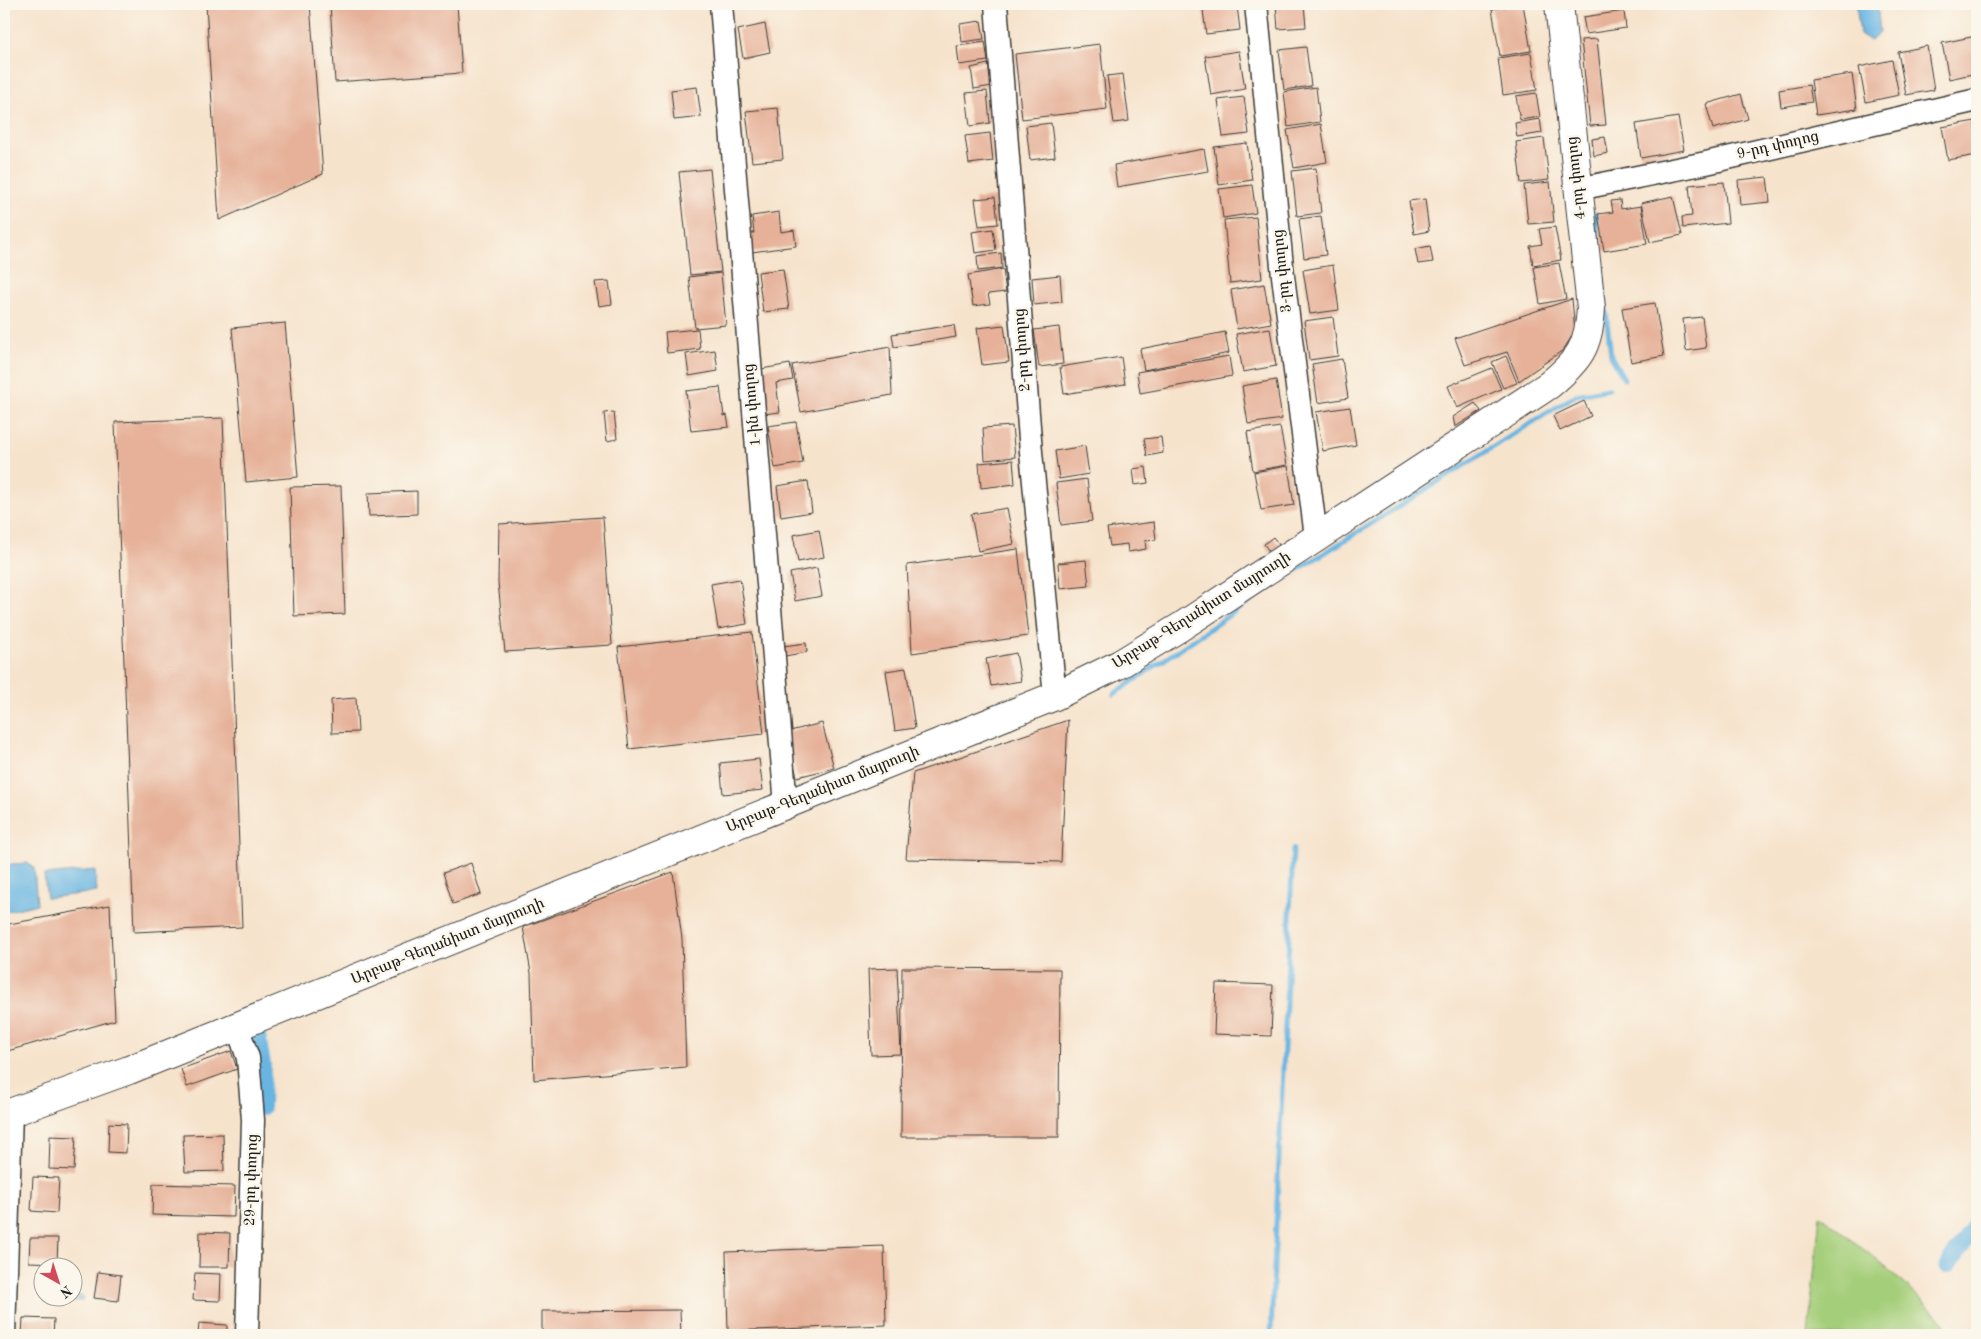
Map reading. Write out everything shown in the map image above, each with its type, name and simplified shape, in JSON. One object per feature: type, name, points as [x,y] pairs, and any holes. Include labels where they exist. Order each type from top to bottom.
[{"type":"main road","name":"4-րդ փողոց","points":[[1559,4],[1591,308],[1590,333],[1582,351]]},
{"type":"main road","name":"Արբաթ-Գեղանիստ մայրուղի","points":[[7,1114],[129,1070],[1055,696],[1120,664],[1182,626],[1549,385],[1567,370],[1582,351]]},
{"type":"street","name":"1-ին փողոց","points":[[721,4],[786,806]]},
{"type":"street","name":"2-րդ փողոց","points":[[996,4],[1031,452],[1055,696]]},
{"type":"street","name":"3-րդ փողոց","points":[[1256,4],[1283,276],[1316,537]]},
{"type":"street","name":"9-րդ փողոց","points":[[1578,189],[1706,164],[1977,100]]},
{"type":"street","name":"29-րդ փողոց","points":[[238,1026],[248,1058],[253,1120],[247,1335]]},
{"type":"street","points":[[4,1335],[7,1114]]},
{"type":"green space","points":[[1820,1215],[1873,1257],[1924,1302],[1955,1335],[1808,1335]]},
{"type":"water","points":[[1856,4],[1877,4],[1880,32],[1871,41],[1860,34]]},
{"type":"water","points":[[27,863],[34,868],[37,904],[4,912],[4,868],[11,864]]},
{"type":"water","points":[[95,870],[97,892],[47,898],[44,875]]},
{"type":"building","points":[[206,4],[310,4],[323,174],[219,220]]},
{"type":"building","points":[[330,4],[457,4],[462,73],[335,82]]},
{"type":"building","points":[[1207,4],[1221,4],[1221,5],[1207,7]]},
{"type":"building","points":[[1276,4],[1304,4],[1306,27],[1278,29]]},
{"type":"building","points":[[1523,4],[1531,51],[1500,56],[1492,9]]},
{"type":"building","points":[[1237,6],[1240,30],[1206,34],[1203,10]]},
{"type":"building","points":[[1624,11],[1626,28],[1586,34],[1583,17]]},
{"type":"building","points":[[981,21],[984,39],[962,42],[960,24]]},
{"type":"building","points":[[765,24],[770,52],[743,58],[738,30]]},
{"type":"building","points":[[1976,36],[1977,73],[1949,79],[1942,43]]},
{"type":"building","points":[[1597,39],[1606,125],[1590,126],[1581,40]]},
{"type":"building","points":[[985,42],[988,61],[959,65],[957,46]]},
{"type":"building","points":[[1100,44],[1107,109],[1022,119],[1015,54]]},
{"type":"building","points":[[1927,46],[1934,90],[1906,95],[1898,52]]},
{"type":"building","points":[[1306,47],[1311,86],[1284,90],[1279,50]]},
{"type":"building","points":[[1239,51],[1245,89],[1211,95],[1205,56]]},
{"type":"building","points":[[1531,53],[1537,90],[1503,95],[1498,58]]},
{"type":"building","points":[[1892,60],[1899,95],[1866,102],[1859,67]]},
{"type":"building","points":[[988,64],[992,86],[974,89],[971,68]]},
{"type":"building","points":[[1123,74],[1129,121],[1114,123],[1107,76]]},
{"type":"building","points":[[1852,74],[1857,109],[1816,115],[1811,80]]},
{"type":"building","points":[[1809,85],[1812,102],[1781,107],[1779,90]]},
{"type":"building","points":[[697,87],[701,117],[674,120],[671,90]]},
{"type":"building","points":[[1316,87],[1320,122],[1288,127],[1284,92]]},
{"type":"building","points":[[987,91],[990,123],[970,126],[966,93]]},
{"type":"building","points":[[1536,93],[1540,117],[1520,120],[1516,96]]},
{"type":"building","points":[[1741,94],[1748,119],[1713,129],[1706,104]]},
{"type":"building","points":[[1244,97],[1249,134],[1223,137],[1218,100]]},
{"type":"building","points":[[778,108],[783,159],[752,162],[746,111]]},
{"type":"building","points":[[1678,117],[1684,150],[1641,158],[1636,124]]},
{"type":"building","points":[[1540,119],[1542,133],[1517,137],[1515,123]]},
{"type":"building","points":[[1975,121],[1977,155],[1948,160],[1942,127]]},
{"type":"building","points":[[1051,123],[1055,157],[1030,160],[1026,126]]},
{"type":"building","points":[[1321,124],[1327,162],[1294,168],[1287,130]]},
{"type":"building","points":[[990,133],[993,161],[969,164],[965,136]]},
{"type":"building","points":[[1605,137],[1608,153],[1594,156],[1592,139]]},
{"type":"building","points":[[1544,138],[1549,180],[1521,183],[1516,142]]},
{"type":"building","points":[[1247,143],[1252,180],[1219,185],[1214,147]]},
{"type":"building","points":[[1204,149],[1208,171],[1117,187],[1114,165]]},
{"type":"building","points":[[1316,168],[1321,213],[1297,216],[1292,171]]},
{"type":"building","points":[[710,169],[721,272],[690,275],[679,172]]},
{"type":"building","points":[[1767,177],[1770,202],[1740,205],[1738,180]]},
{"type":"building","points":[[1550,182],[1554,222],[1528,224],[1524,185]]},
{"type":"building","points":[[1724,182],[1728,223],[1683,228],[1682,217],[1692,216],[1689,185]]},
{"type":"building","points":[[1252,185],[1256,213],[1223,218],[1219,189]]},
{"type":"building","points":[[1673,196],[1682,235],[1650,242],[1641,203]]},
{"type":"building","points":[[995,197],[998,224],[979,226],[975,199]]},
{"type":"building","points":[[1425,199],[1429,231],[1414,234],[1409,201]]},
{"type":"building","points":[[1620,200],[1621,209],[1641,206],[1647,244],[1604,251],[1598,214],[1613,212],[1611,201]]},
{"type":"building","points":[[779,212],[781,232],[794,230],[796,246],[752,252],[750,233],[754,233],[752,216]]},
{"type":"building","points":[[1321,216],[1326,255],[1304,258],[1299,219]]},
{"type":"building","points":[[1256,217],[1262,279],[1230,283],[1224,220]]},
{"type":"building","points":[[1555,227],[1561,260],[1533,265],[1530,246],[1542,244],[1539,229]]},
{"type":"building","points":[[993,229],[996,250],[975,253],[972,232]]},
{"type":"building","points":[[1430,246],[1433,262],[1418,264],[1415,249]]},
{"type":"building","points":[[1001,253],[1002,268],[978,271],[977,256]]},
{"type":"building","points":[[1559,263],[1566,299],[1540,304],[1534,267]]},
{"type":"building","points":[[1333,265],[1339,310],[1310,314],[1303,270]]},
{"type":"building","points":[[783,269],[789,309],[763,312],[758,272]]},
{"type":"building","points":[[1003,269],[1006,292],[988,294],[990,304],[973,306],[968,275]]},
{"type":"building","points":[[721,273],[726,325],[695,328],[689,277]]},
{"type":"building","points":[[1060,275],[1062,302],[1034,305],[1032,278]]},
{"type":"building","points":[[609,281],[612,304],[599,306],[595,282]]},
{"type":"building","points":[[1264,284],[1271,323],[1237,329],[1231,290]]},
{"type":"building","points":[[1572,299],[1575,332],[1563,350],[1519,381],[1507,352],[1465,365],[1455,338]]},
{"type":"building","points":[[1655,303],[1664,356],[1631,362],[1622,308]]},
{"type":"building","points":[[1333,317],[1338,356],[1309,360],[1304,321]]},
{"type":"building","points":[[1702,317],[1706,348],[1686,351],[1683,319]]},
{"type":"building","points":[[285,323],[298,477],[246,482],[232,328]]},
{"type":"building","points":[[954,325],[956,337],[894,347],[892,334]]},
{"type":"building","points":[[1004,325],[1009,362],[982,365],[977,328]]},
{"type":"building","points":[[1059,327],[1063,364],[1039,367],[1034,330]]},
{"type":"building","points":[[1270,328],[1276,366],[1243,372],[1236,334]]},
{"type":"building","points":[[698,329],[700,349],[667,353],[665,332]]},
{"type":"building","points":[[1225,332],[1229,353],[1144,370],[1140,349]]},
{"type":"building","points":[[890,347],[892,395],[801,412],[792,365]]},
{"type":"building","points":[[715,350],[718,371],[689,376],[686,354]]},
{"type":"building","points":[[1229,356],[1232,376],[1140,393],[1137,372]]},
{"type":"building","points":[[1506,356],[1517,383],[1503,388],[1492,362]]},
{"type":"building","points":[[1121,357],[1125,384],[1064,394],[1060,367]]},
{"type":"building","points":[[1342,359],[1348,398],[1318,403],[1312,364]]},
{"type":"building","points":[[790,364],[793,380],[776,383],[780,412],[763,414],[756,370]]},
{"type":"building","points":[[1492,368],[1501,389],[1457,408],[1448,386]]},
{"type":"building","points":[[1276,380],[1282,419],[1248,424],[1242,386]]},
{"type":"building","points":[[720,387],[724,416],[727,415],[729,427],[691,431],[686,391]]},
{"type":"building","points":[[1584,401],[1591,416],[1560,431],[1553,416]]},
{"type":"building","points":[[1475,403],[1481,411],[1455,427],[1453,417]]},
{"type":"building","points":[[1350,407],[1356,445],[1323,451],[1316,412]]},
{"type":"building","points":[[614,412],[617,439],[607,441],[604,413]]},
{"type":"building","points":[[223,418],[242,927],[134,932],[115,422]]},
{"type":"building","points":[[796,422],[803,463],[775,468],[768,426]]},
{"type":"building","points":[[1012,426],[1015,457],[985,460],[983,428]]},
{"type":"building","points":[[1280,427],[1287,465],[1253,471],[1247,432]]},
{"type":"building","points":[[1161,437],[1163,453],[1147,456],[1144,439]]},
{"type":"building","points":[[1085,446],[1089,474],[1059,479],[1055,451]]},
{"type":"building","points":[[1013,460],[1015,484],[981,488],[979,463]]},
{"type":"building","points":[[1288,466],[1294,505],[1261,510],[1254,472]]},
{"type":"building","points":[[1146,467],[1148,483],[1135,485],[1133,469]]},
{"type":"building","points":[[1087,479],[1092,521],[1061,525],[1056,483]]},
{"type":"building","points":[[808,481],[812,512],[781,517],[777,486]]},
{"type":"building","points":[[341,486],[345,614],[294,616],[290,487]]},
{"type":"building","points":[[417,491],[417,514],[369,516],[368,493]]},
{"type":"building","points":[[1007,508],[1014,544],[978,551],[971,514]]},
{"type":"building","points":[[603,517],[612,645],[505,652],[498,582],[499,524]]},
{"type":"building","points":[[1154,522],[1156,540],[1145,541],[1146,549],[1128,552],[1127,544],[1110,546],[1107,528]]},
{"type":"building","points":[[819,530],[824,557],[798,562],[793,535]]},
{"type":"building","points":[[1273,537],[1280,546],[1270,553],[1264,544]]},
{"type":"building","points":[[1018,549],[1028,636],[912,653],[907,565]]},
{"type":"building","points":[[1086,560],[1089,586],[1060,589],[1058,563]]},
{"type":"building","points":[[817,568],[822,596],[795,601],[790,573]]},
{"type":"building","points":[[740,579],[747,624],[718,629],[711,584]]},
{"type":"building","points":[[752,632],[764,734],[629,749],[618,647]]},
{"type":"building","points":[[806,643],[807,652],[785,656],[783,646]]},
{"type":"building","points":[[1016,653],[1021,681],[991,686],[986,659]]},
{"type":"building","points":[[906,668],[915,728],[895,731],[886,671]]},
{"type":"building","points":[[356,698],[358,732],[332,733],[331,700]]},
{"type":"building","points":[[1068,720],[1061,862],[906,859],[913,773]]},
{"type":"building","points":[[822,723],[834,768],[797,777],[786,732]]},
{"type":"building","points":[[759,759],[763,790],[723,794],[720,763]]},
{"type":"building","points":[[471,863],[481,894],[453,904],[443,873]]},
{"type":"building","points":[[673,872],[682,939],[686,1067],[534,1080],[531,973],[523,927]]},
{"type":"building","points":[[110,905],[115,1020],[4,1052],[4,925]]},
{"type":"building","points":[[897,968],[901,1054],[871,1055],[868,969]]},
{"type":"building","points":[[902,968],[1060,969],[1059,1137],[901,1137]]},
{"type":"building","points":[[1216,983],[1273,985],[1271,1036],[1214,1034]]},
{"type":"building","points":[[231,1051],[237,1069],[187,1087],[181,1069]]},
{"type":"building","points":[[109,1123],[127,1124],[126,1153],[108,1152]]},
{"type":"building","points":[[223,1134],[224,1171],[185,1172],[183,1135]]},
{"type":"building","points":[[50,1136],[76,1137],[74,1170],[49,1169]]},
{"type":"building","points":[[33,1177],[59,1178],[57,1213],[31,1211]]},
{"type":"building","points":[[153,1184],[235,1186],[234,1217],[152,1215]]},
{"type":"building","points":[[200,1232],[230,1233],[229,1267],[199,1267]]},
{"type":"building","points":[[30,1238],[58,1238],[57,1256],[32,1256],[32,1262],[29,1262]]},
{"type":"building","points":[[884,1246],[886,1325],[728,1331],[726,1252]]},
{"type":"building","points":[[98,1272],[121,1275],[118,1301],[94,1298]]},
{"type":"building","points":[[195,1273],[221,1274],[220,1301],[193,1300]]},
{"type":"building","points":[[680,1310],[681,1335],[542,1335],[542,1311]]},
{"type":"building","points":[[23,1318],[54,1319],[53,1335],[22,1335]]},
{"type":"building","points":[[199,1323],[227,1325],[227,1335],[198,1335]]},
{"type":"waterway","points":[[1595,214],[1611,356],[1624,379]]},
{"type":"waterway","points":[[1114,694],[1272,586],[1576,395],[1609,389]]},
{"type":"waterway","points":[[1271,1335],[1293,849]]},
{"type":"waterway","points":[[257,1035],[262,1065],[261,1107]]},
{"type":"waterway","points":[[1948,1265],[1977,1223]]}]
